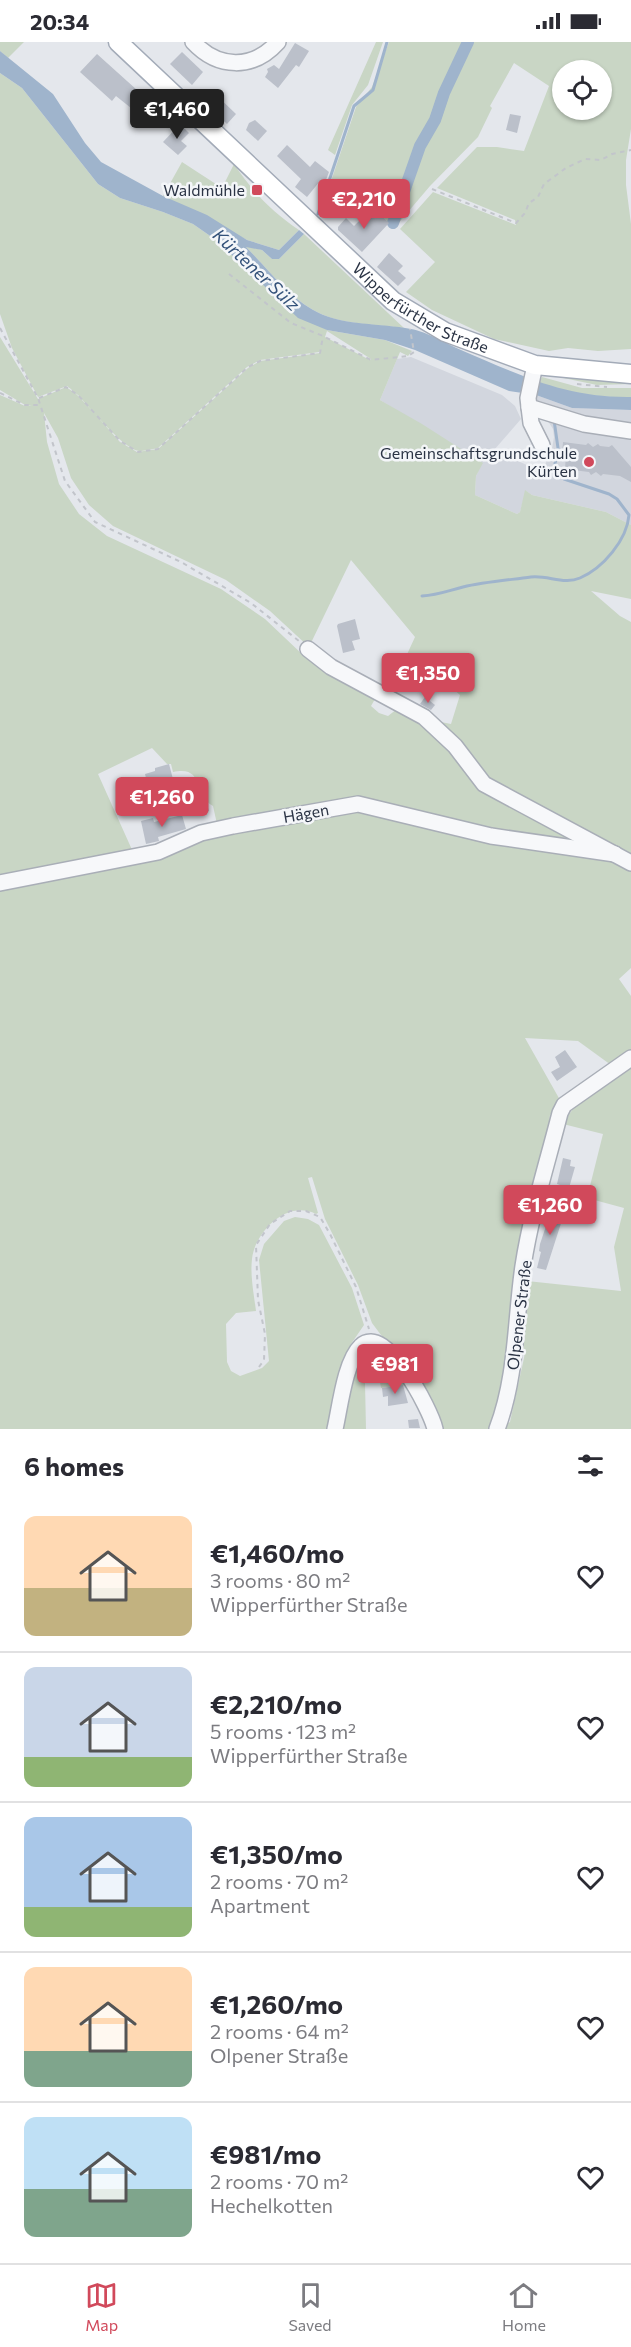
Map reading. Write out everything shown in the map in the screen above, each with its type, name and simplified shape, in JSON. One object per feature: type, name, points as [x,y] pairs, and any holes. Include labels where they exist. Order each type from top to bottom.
[{"type":"main road","name":"Wipperfürther Straße","points":[[118,42],[393,301],[445,332],[535,369],[631,374]]},
{"type":"street","points":[[193,42],[216,60],[229,63],[244,62],[262,56],[278,42]]},
{"type":"street","points":[[535,369],[530,405],[531,423],[542,445]]},
{"type":"street","points":[[530,405],[584,424],[631,431]]},
{"type":"street","name":"Hägen","points":[[308,649],[331,667],[424,717],[455,746],[484,784],[631,863]]},
{"type":"street","name":"Hägen","points":[[0,883],[158,852],[201,833],[232,826],[358,804],[491,836],[615,854]]},
{"type":"street","name":"Olpener Straße","points":[[497,1429],[513,1368],[525,1255],[560,1113],[564,1105],[631,1058]]},
{"type":"street","points":[[335,1429],[354,1356],[363,1343],[370,1341],[383,1346],[399,1363],[428,1410],[435,1429]]},
{"type":"path","points":[[432,189],[516,223],[525,213],[529,203],[538,197],[544,184],[566,168],[585,159],[601,160],[612,154],[631,150]]},
{"type":"path","points":[[229,274],[291,323],[370,360],[408,356],[414,352],[410,327]]},
{"type":"path","points":[[0,328],[38,398],[65,481],[94,522],[181,562],[251,603],[308,649]]},
{"type":"path","points":[[38,398],[66,387],[78,395],[120,441],[138,452],[158,449],[248,368],[261,361],[320,353],[323,336]]},
{"type":"path","points":[[0,393],[25,405],[40,405]]},
{"type":"path","points":[[260,1367],[264,1360],[264,1334],[258,1300],[256,1245],[270,1224],[290,1210],[306,1211],[320,1217],[356,1287],[365,1314],[370,1341]]},
{"type":"shaded area","points":[[411,357],[502,395],[515,406],[521,419],[494,450],[542,472],[552,449],[554,437],[553,429],[546,418],[533,413],[536,395],[572,408],[631,410],[631,525],[606,512],[532,495],[526,491],[520,512],[517,514],[475,495],[476,476],[482,463],[380,400],[397,359]]},
{"type":"green space","points":[[0,42],[24,42],[8,58],[0,51]]},
{"type":"green space","points":[[376,42],[383,42],[368,85],[352,105],[335,155],[328,150]]},
{"type":"green space","points":[[389,42],[464,42],[441,91],[432,118],[417,145],[389,223],[375,209],[355,208],[328,190],[356,107],[372,87]]},
{"type":"green space","points":[[471,42],[631,42],[631,129],[626,160],[626,185],[631,224],[631,349],[598,351],[568,348],[549,351],[494,339],[432,310],[406,292],[435,262],[400,229],[433,192],[516,225],[515,220],[437,188],[477,147],[524,151],[549,86],[514,63],[490,106],[492,108],[478,137],[430,186],[396,226],[423,148],[438,121]]},
{"type":"green space","points":[[0,73],[22,88],[98,184],[120,198],[193,224],[327,330],[385,340],[412,351],[408,356],[400,352],[380,400],[483,463],[476,476],[475,495],[517,514],[520,512],[525,490],[532,495],[606,512],[631,525],[631,599],[591,591],[620,616],[631,622],[631,855],[499,790],[431,720],[451,724],[460,695],[450,686],[397,676],[415,637],[351,560],[309,647],[270,611],[226,580],[113,526],[89,505],[71,478],[58,438],[44,413],[47,442],[59,484],[79,514],[107,536],[221,589],[265,619],[303,655],[375,699],[371,706],[379,713],[388,716],[397,709],[425,727],[482,792],[600,851],[437,821],[354,797],[217,824],[213,806],[203,795],[194,777],[183,771],[173,772],[171,764],[167,764],[152,748],[98,774],[133,852],[0,881],[0,395],[25,406],[32,405],[25,405],[0,390],[0,337],[38,399],[66,387],[75,393],[67,386],[38,397],[12,348],[0,314]],"holes":[[[327,331],[371,359],[325,337]],[[321,349],[320,353],[260,361],[248,368],[158,449],[137,452],[120,442],[94,413],[131,448],[139,451],[158,448],[247,367],[260,360],[319,352]]]},
{"type":"green space","points":[[182,162],[222,188],[234,164],[263,200],[299,230],[279,250],[247,240],[163,196]]},
{"type":"green space","points":[[304,234],[404,328],[348,322],[317,312],[288,291],[245,246],[262,250],[272,259],[279,259]]},
{"type":"green space","points":[[549,375],[631,378],[631,384],[597,385]]},
{"type":"green space","points":[[542,377],[582,388],[631,388],[631,397],[607,397],[573,392],[539,383]]},
{"type":"green space","points":[[344,808],[631,866],[631,968],[619,979],[631,996],[631,1052],[611,1065],[578,1041],[525,1038],[560,1100],[550,1115],[546,1146],[517,1253],[506,1365],[500,1397],[490,1429],[441,1429],[439,1416],[418,1382],[397,1350],[372,1323],[358,1285],[325,1219],[312,1177],[308,1178],[318,1213],[305,1210],[284,1214],[266,1229],[254,1248],[252,1285],[256,1311],[236,1313],[226,1324],[227,1362],[231,1371],[240,1376],[262,1368],[269,1361],[259,1260],[264,1244],[284,1221],[295,1217],[308,1219],[319,1225],[352,1288],[364,1325],[351,1344],[342,1364],[327,1429],[0,1429],[0,890],[135,861],[210,836]]},
{"type":"green space","points":[[631,1067],[631,1429],[503,1429],[510,1422],[524,1358],[525,1351],[520,1350],[527,1281],[621,1291],[614,1247],[624,1208],[587,1198],[603,1134],[563,1124],[574,1107]]},
{"type":"green space","points":[[369,1348],[380,1351],[407,1385],[381,1388],[380,1382],[365,1383],[366,1429],[340,1429],[353,1374],[357,1364]]},
{"type":"water","name":"Kürtener Sülz","points":[[0,51],[53,94],[85,143],[101,162],[163,196],[207,215],[247,240],[279,250],[299,230],[304,234],[279,259],[272,259],[262,250],[246,247],[288,291],[317,312],[339,320],[417,330],[543,383],[585,394],[631,397],[631,410],[572,408],[536,395],[509,391],[415,350],[385,340],[327,330],[298,318],[216,240],[193,224],[120,198],[98,184],[22,88],[0,73]]},
{"type":"building","points":[[295,43],[309,51],[299,67],[296,65],[278,88],[265,77],[267,69],[274,65],[279,69]]},
{"type":"building","points":[[182,52],[203,72],[192,85],[170,64]]},
{"type":"building","points":[[97,54],[147,99],[143,103],[154,113],[144,126],[132,117],[136,112],[116,96],[112,101],[80,72]]},
{"type":"building","points":[[213,92],[236,114],[227,124],[201,104]]},
{"type":"building","points":[[510,114],[521,116],[517,133],[506,130]]},
{"type":"building","points":[[255,120],[267,131],[258,141],[246,130],[249,123]]},
{"type":"building","points":[[180,124],[189,133],[181,141],[187,146],[178,155],[163,142]]},
{"type":"building","points":[[287,145],[310,167],[315,161],[329,172],[324,185],[320,181],[307,197],[295,187],[301,179],[277,156]]},
{"type":"building","points":[[375,209],[389,223],[362,252],[338,230],[338,227],[346,218],[354,226],[360,220],[363,222]]},
{"type":"building","points":[[389,253],[403,266],[398,271],[406,278],[398,286],[377,267]]},
{"type":"building","points":[[563,442],[586,445],[588,443],[593,447],[598,444],[609,447],[612,445],[631,467],[631,482],[620,476],[603,474],[601,476],[596,472],[591,475],[589,472],[565,469],[566,454],[562,454]]},
{"type":"building","points":[[355,619],[360,639],[352,641],[355,650],[343,653],[337,626]]},
{"type":"building","points":[[425,697],[435,705],[431,710],[420,704]]},
{"type":"building","points":[[169,764],[178,798],[167,801],[163,785],[160,786],[159,783],[148,786],[145,774]]},
{"type":"building","points":[[206,801],[209,811],[199,814],[196,804]]},
{"type":"building","points":[[182,815],[186,829],[158,837],[159,841],[146,844],[141,821],[153,818],[154,822]]},
{"type":"building","points":[[565,1050],[577,1067],[557,1081],[551,1072],[560,1067],[555,1057]]},
{"type":"building","points":[[563,1158],[571,1160],[570,1166],[575,1167],[569,1188],[557,1184]]},
{"type":"building","points":[[550,1203],[559,1205],[558,1212],[564,1214],[546,1270],[537,1268]]},
{"type":"building","points":[[403,1385],[408,1403],[388,1406],[388,1396],[383,1397],[382,1388]]},
{"type":"building","points":[[418,1419],[420,1428],[409,1428],[408,1420]]},
{"type":"waterway","points":[[318,214],[354,106],[373,90],[387,42]]},
{"type":"waterway","points":[[393,223],[420,146],[435,120],[444,93],[468,42]]},
{"type":"waterway","points":[[422,596],[479,584],[531,577],[574,580],[597,567],[619,543],[629,515],[617,499],[609,494],[564,479],[554,469],[558,448],[554,420]]},
{"type":"place","name":"Waldmühle","points":[[257,190]]},
{"type":"place","name":"Gemeinschaftsgrundschule Kürten","points":[[589,462]]}]
